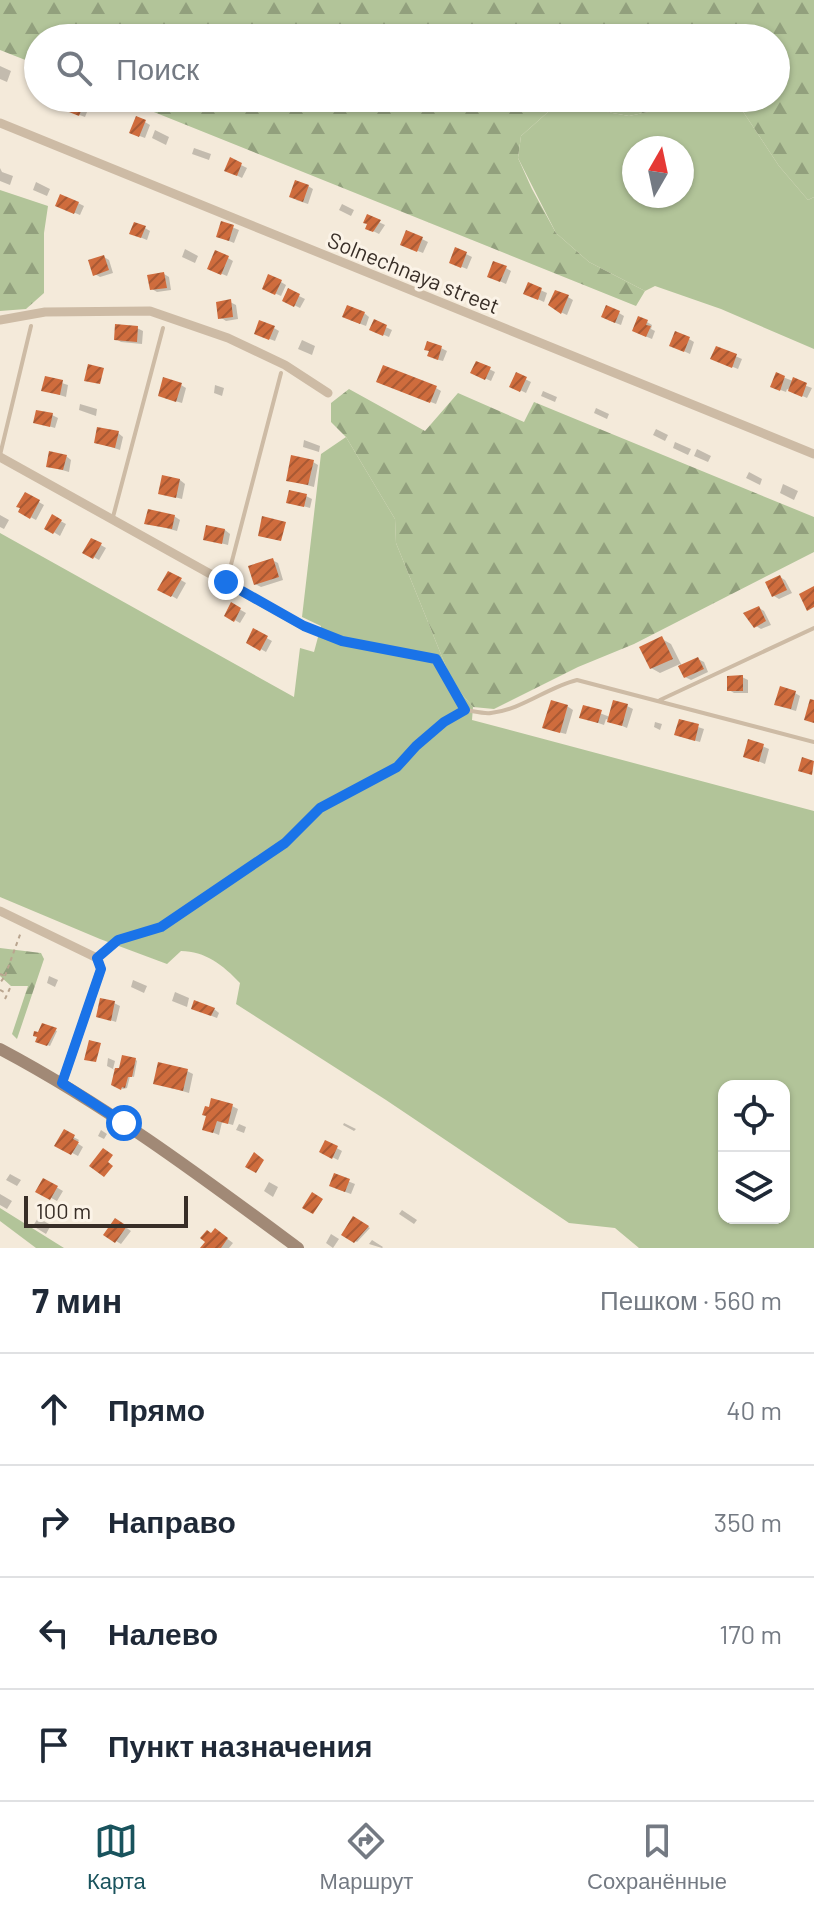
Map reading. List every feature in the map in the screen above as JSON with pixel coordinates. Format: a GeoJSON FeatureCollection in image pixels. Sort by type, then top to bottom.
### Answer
{"type":"FeatureCollection","features":[{"type":"Feature","properties":{"kind":"street","name":"Solnechnaya street"},"geometry":{"type":"LineString","coordinates":[[0,123],[814,454]]}},
{"type":"Feature","properties":{"kind":"street"},"geometry":{"type":"LineString","coordinates":[[0,320],[45,312],[150,311],[228,338],[285,365],[328,393]]}},
{"type":"Feature","properties":{"kind":"street"},"geometry":{"type":"LineString","coordinates":[[0,456],[304,626]]}},
{"type":"Feature","properties":{"kind":"street"},"geometry":{"type":"LineString","coordinates":[[0,911],[97,958],[101,969],[62,1083]]}},
{"type":"Feature","properties":{"kind":"street"},"geometry":{"type":"LineString","coordinates":[[0,1049],[62,1083],[181,1162],[298,1248]]}},
{"type":"Feature","properties":{"kind":"lane"},"geometry":{"type":"LineString","coordinates":[[0,456],[31,326]]}},
{"type":"Feature","properties":{"kind":"lane"},"geometry":{"type":"LineString","coordinates":[[112,519],[163,328]]}},
{"type":"Feature","properties":{"kind":"lane"},"geometry":{"type":"LineString","coordinates":[[226,582],[281,373]]}},
{"type":"Feature","properties":{"kind":"lane"},"geometry":{"type":"LineString","coordinates":[[304,626],[342,641],[436,659],[465,710],[490,714],[577,680],[814,742]]}},
{"type":"Feature","properties":{"kind":"lane"},"geometry":{"type":"LineString","coordinates":[[658,701],[814,628]]}},
{"type":"Feature","properties":{"kind":"path"},"geometry":{"type":"LineString","coordinates":[[97,958],[118,940],[161,927],[285,843],[320,808],[397,767],[435,730],[465,710]]}},
{"type":"Feature","properties":{"kind":"path"},"geometry":{"type":"LineString","coordinates":[[0,983],[24,922]]}},
{"type":"Feature","properties":{"kind":"path"},"geometry":{"type":"LineString","coordinates":[[0,974],[5,976]]}},
{"type":"Feature","properties":{"kind":"path"},"geometry":{"type":"LineString","coordinates":[[5,999],[10,988]]}},
{"type":"Feature","properties":{"kind":"path"},"geometry":{"type":"LineString","coordinates":[[0,990],[8,993]]}},
{"type":"Feature","properties":{"kind":"green space"},"geometry":{"type":"Polygon","coordinates":[[[0,0],[814,0],[814,197],[808,200],[779,166],[743,112],[790,112],[790,24],[24,24],[24,59],[0,50],[0,0]]]}},
{"type":"Feature","properties":{"kind":"green space"},"geometry":{"type":"Polygon","coordinates":[[[154,112],[548,112],[521,136],[518,158],[532,189],[556,233],[589,262],[645,291],[636,306],[154,112]]]}},
{"type":"Feature","properties":{"kind":"green space"},"geometry":{"type":"Polygon","coordinates":[[[548,112],[607,112],[629,116],[648,112],[743,112],[779,166],[808,200],[814,197],[814,349],[721,309],[655,286],[645,291],[589,262],[556,233],[518,158],[521,136],[548,112]]]}},
{"type":"Feature","properties":{"kind":"green space"},"geometry":{"type":"Polygon","coordinates":[[[607,112],[648,112],[629,116],[607,112]]]}},
{"type":"Feature","properties":{"kind":"green space"},"geometry":{"type":"Polygon","coordinates":[[[0,190],[48,206],[44,233],[44,293],[26,309],[0,311],[0,190]]]}},
{"type":"Feature","properties":{"kind":"green space"},"geometry":{"type":"Polygon","coordinates":[[[349,389],[425,431],[458,393],[524,422],[534,402],[814,517],[814,552],[634,644],[578,667],[494,709],[473,707],[453,684],[396,543],[395,519],[346,437],[331,422],[331,403],[349,389]]]}},
{"type":"Feature","properties":{"kind":"green space"},"geometry":{"type":"Polygon","coordinates":[[[346,437],[395,519],[396,543],[453,684],[473,707],[472,720],[814,811],[814,1248],[639,1248],[615,1228],[569,1223],[236,1004],[240,983],[213,960],[198,953],[181,951],[167,964],[0,897],[0,533],[294,697],[300,648],[314,652],[321,626],[302,617],[321,454],[346,437]]]}},
{"type":"Feature","properties":{"kind":"green space"},"geometry":{"type":"Polygon","coordinates":[[[0,948],[41,953],[44,959],[17,1039],[12,1034],[28,986],[11,986],[0,976],[0,948]]]}},
{"type":"Feature","properties":{"kind":"green space"},"geometry":{"type":"Polygon","coordinates":[[[0,1208],[64,1248],[36,1248],[0,1221],[0,1208]]]}},
{"type":"Feature","properties":{"kind":"building"},"geometry":{"type":"Polygon","coordinates":[[[136,116],[146,120],[139,137],[129,133],[136,116]]]}},
{"type":"Feature","properties":{"kind":"building"},"geometry":{"type":"Polygon","coordinates":[[[230,157],[242,163],[237,176],[224,171],[230,157]]]}},
{"type":"Feature","properties":{"kind":"building"},"geometry":{"type":"Polygon","coordinates":[[[295,180],[309,185],[303,202],[289,197],[295,180]]]}},
{"type":"Feature","properties":{"kind":"building"},"geometry":{"type":"Polygon","coordinates":[[[60,194],[79,202],[74,214],[55,206],[60,194]]]}},
{"type":"Feature","properties":{"kind":"building"},"geometry":{"type":"Polygon","coordinates":[[[367,214],[381,220],[373,232],[365,229],[367,224],[363,223],[367,214]]]}},
{"type":"Feature","properties":{"kind":"building"},"geometry":{"type":"Polygon","coordinates":[[[221,221],[234,225],[229,241],[216,237],[221,221]]]}},
{"type":"Feature","properties":{"kind":"building"},"geometry":{"type":"Polygon","coordinates":[[[134,222],[146,226],[141,238],[129,234],[134,222]]]}},
{"type":"Feature","properties":{"kind":"building"},"geometry":{"type":"Polygon","coordinates":[[[406,230],[423,237],[417,252],[400,245],[406,230]]]}},
{"type":"Feature","properties":{"kind":"building"},"geometry":{"type":"Polygon","coordinates":[[[455,247],[467,252],[461,268],[449,263],[455,247]]]}},
{"type":"Feature","properties":{"kind":"building"},"geometry":{"type":"Polygon","coordinates":[[[215,250],[229,256],[221,275],[207,269],[215,250]]]}},
{"type":"Feature","properties":{"kind":"building"},"geometry":{"type":"Polygon","coordinates":[[[104,255],[109,270],[93,276],[88,260],[104,255]]]}},
{"type":"Feature","properties":{"kind":"building"},"geometry":{"type":"Polygon","coordinates":[[[493,261],[507,266],[500,282],[487,277],[493,261]]]}},
{"type":"Feature","properties":{"kind":"building"},"geometry":{"type":"Polygon","coordinates":[[[164,272],[167,288],[150,290],[147,275],[164,272]]]}},
{"type":"Feature","properties":{"kind":"building"},"geometry":{"type":"Polygon","coordinates":[[[268,274],[282,280],[275,295],[262,289],[268,274]]]}},
{"type":"Feature","properties":{"kind":"building"},"geometry":{"type":"Polygon","coordinates":[[[528,282],[542,288],[538,300],[523,294],[528,282]]]}},
{"type":"Feature","properties":{"kind":"building"},"geometry":{"type":"Polygon","coordinates":[[[288,288],[300,294],[294,307],[282,301],[288,288]]]}},
{"type":"Feature","properties":{"kind":"building"},"geometry":{"type":"Polygon","coordinates":[[[555,290],[569,295],[561,314],[548,305],[555,290]]]}},
{"type":"Feature","properties":{"kind":"building"},"geometry":{"type":"Polygon","coordinates":[[[231,299],[233,317],[218,319],[216,302],[231,299]]]}},
{"type":"Feature","properties":{"kind":"building"},"geometry":{"type":"Polygon","coordinates":[[[347,305],[365,312],[360,324],[342,317],[347,305]]]}},
{"type":"Feature","properties":{"kind":"building"},"geometry":{"type":"Polygon","coordinates":[[[606,305],[620,311],[615,323],[601,317],[606,305]]]}},
{"type":"Feature","properties":{"kind":"building"},"geometry":{"type":"Polygon","coordinates":[[[638,316],[648,320],[646,325],[651,326],[646,337],[632,331],[638,316]]]}},
{"type":"Feature","properties":{"kind":"building"},"geometry":{"type":"Polygon","coordinates":[[[374,319],[387,325],[383,336],[369,330],[374,319]]]}},
{"type":"Feature","properties":{"kind":"building"},"geometry":{"type":"Polygon","coordinates":[[[259,320],[275,326],[269,340],[254,334],[259,320]]]}},
{"type":"Feature","properties":{"kind":"building"},"geometry":{"type":"Polygon","coordinates":[[[115,324],[138,326],[137,342],[114,340],[115,324]]]}},
{"type":"Feature","properties":{"kind":"building"},"geometry":{"type":"Polygon","coordinates":[[[675,331],[690,337],[684,352],[669,346],[675,331]]]}},
{"type":"Feature","properties":{"kind":"building"},"geometry":{"type":"Polygon","coordinates":[[[427,341],[442,346],[438,360],[427,356],[429,351],[424,350],[427,341]]]}},
{"type":"Feature","properties":{"kind":"building"},"geometry":{"type":"Polygon","coordinates":[[[716,346],[737,354],[732,368],[710,359],[716,346]]]}},
{"type":"Feature","properties":{"kind":"building"},"geometry":{"type":"Polygon","coordinates":[[[476,361],[491,367],[485,380],[470,373],[476,361]]]}},
{"type":"Feature","properties":{"kind":"building"},"geometry":{"type":"Polygon","coordinates":[[[88,364],[104,368],[100,384],[84,381],[88,364]]]}},
{"type":"Feature","properties":{"kind":"building"},"geometry":{"type":"Polygon","coordinates":[[[383,365],[437,386],[430,403],[376,382],[383,365]]]}},
{"type":"Feature","properties":{"kind":"building"},"geometry":{"type":"Polygon","coordinates":[[[516,372],[527,377],[520,392],[509,387],[516,372]]]}},
{"type":"Feature","properties":{"kind":"building"},"geometry":{"type":"Polygon","coordinates":[[[776,372],[785,376],[780,391],[770,387],[776,372]]]}},
{"type":"Feature","properties":{"kind":"building"},"geometry":{"type":"Polygon","coordinates":[[[45,376],[63,380],[60,395],[41,391],[45,376]]]}},
{"type":"Feature","properties":{"kind":"building"},"geometry":{"type":"Polygon","coordinates":[[[163,377],[182,383],[176,402],[158,396],[163,377]]]}},
{"type":"Feature","properties":{"kind":"building"},"geometry":{"type":"Polygon","coordinates":[[[793,377],[807,383],[802,397],[788,391],[793,377]]]}},
{"type":"Feature","properties":{"kind":"building"},"geometry":{"type":"Polygon","coordinates":[[[36,410],[53,413],[50,427],[33,423],[36,410]]]}},
{"type":"Feature","properties":{"kind":"building"},"geometry":{"type":"Polygon","coordinates":[[[97,427],[119,431],[115,448],[94,443],[97,427]]]}},
{"type":"Feature","properties":{"kind":"building"},"geometry":{"type":"Polygon","coordinates":[[[49,451],[67,455],[63,470],[46,467],[49,451]]]}},
{"type":"Feature","properties":{"kind":"building"},"geometry":{"type":"Polygon","coordinates":[[[291,455],[314,460],[308,485],[286,481],[291,455]]]}},
{"type":"Feature","properties":{"kind":"building"},"geometry":{"type":"Polygon","coordinates":[[[162,475],[180,479],[176,498],[158,494],[162,475]]]}},
{"type":"Feature","properties":{"kind":"building"},"geometry":{"type":"Polygon","coordinates":[[[289,490],[307,494],[304,507],[286,503],[289,490]]]}},
{"type":"Feature","properties":{"kind":"building"},"geometry":{"type":"Polygon","coordinates":[[[25,492],[40,500],[30,519],[18,512],[20,508],[16,507],[25,492]]]}},
{"type":"Feature","properties":{"kind":"building"},"geometry":{"type":"Polygon","coordinates":[[[148,509],[175,515],[172,529],[144,524],[148,509]]]}},
{"type":"Feature","properties":{"kind":"building"},"geometry":{"type":"Polygon","coordinates":[[[52,514],[62,520],[53,534],[44,529],[52,514]]]}},
{"type":"Feature","properties":{"kind":"building"},"geometry":{"type":"Polygon","coordinates":[[[262,516],[286,522],[281,541],[258,536],[262,516]]]}},
{"type":"Feature","properties":{"kind":"building"},"geometry":{"type":"Polygon","coordinates":[[[206,525],[225,529],[222,544],[203,540],[206,525]]]}},
{"type":"Feature","properties":{"kind":"building"},"geometry":{"type":"Polygon","coordinates":[[[91,538],[102,543],[93,559],[82,553],[91,538]]]}},
{"type":"Feature","properties":{"kind":"building"},"geometry":{"type":"Polygon","coordinates":[[[273,558],[279,577],[254,585],[248,566],[273,558]]]}},
{"type":"Feature","properties":{"kind":"building"},"geometry":{"type":"Polygon","coordinates":[[[168,571],[182,578],[171,597],[157,590],[168,571]]]}},
{"type":"Feature","properties":{"kind":"building"},"geometry":{"type":"Polygon","coordinates":[[[780,575],[787,590],[772,597],[765,582],[780,575]]]}},
{"type":"Feature","properties":{"kind":"building"},"geometry":{"type":"Polygon","coordinates":[[[814,586],[814,607],[807,611],[799,594],[814,586]]]}},
{"type":"Feature","properties":{"kind":"building"},"geometry":{"type":"Polygon","coordinates":[[[231,602],[241,608],[234,622],[224,616],[231,602]]]}},
{"type":"Feature","properties":{"kind":"building"},"geometry":{"type":"Polygon","coordinates":[[[759,606],[766,621],[754,628],[743,613],[759,606]]]}},
{"type":"Feature","properties":{"kind":"building"},"geometry":{"type":"Polygon","coordinates":[[[253,628],[268,636],[260,651],[246,643],[253,628]]]}},
{"type":"Feature","properties":{"kind":"building"},"geometry":{"type":"Polygon","coordinates":[[[662,636],[673,659],[650,669],[639,647],[662,636]]]}},
{"type":"Feature","properties":{"kind":"building"},"geometry":{"type":"Polygon","coordinates":[[[698,657],[704,669],[684,678],[678,666],[698,657]]]}},
{"type":"Feature","properties":{"kind":"building"},"geometry":{"type":"Polygon","coordinates":[[[743,675],[743,691],[727,691],[727,676],[743,675]]]}},
{"type":"Feature","properties":{"kind":"building"},"geometry":{"type":"Polygon","coordinates":[[[780,686],[796,691],[791,709],[774,705],[780,686]]]}},
{"type":"Feature","properties":{"kind":"building"},"geometry":{"type":"Polygon","coordinates":[[[810,699],[814,700],[814,723],[804,720],[810,699]]]}},
{"type":"Feature","properties":{"kind":"building"},"geometry":{"type":"Polygon","coordinates":[[[551,700],[568,705],[560,733],[542,728],[551,700]]]}},
{"type":"Feature","properties":{"kind":"building"},"geometry":{"type":"Polygon","coordinates":[[[613,700],[628,704],[622,726],[607,722],[613,700]]]}},
{"type":"Feature","properties":{"kind":"building"},"geometry":{"type":"Polygon","coordinates":[[[583,705],[602,710],[598,723],[579,718],[583,705]]]}},
{"type":"Feature","properties":{"kind":"building"},"geometry":{"type":"Polygon","coordinates":[[[679,719],[699,724],[695,741],[674,735],[679,719]]]}},
{"type":"Feature","properties":{"kind":"building"},"geometry":{"type":"Polygon","coordinates":[[[748,739],[764,744],[759,762],[743,757],[748,739]]]}},
{"type":"Feature","properties":{"kind":"building"},"geometry":{"type":"Polygon","coordinates":[[[802,757],[814,761],[812,775],[798,771],[802,757]]]}},
{"type":"Feature","properties":{"kind":"building"},"geometry":{"type":"Polygon","coordinates":[[[100,998],[115,1001],[111,1021],[96,1017],[100,998]]]}},
{"type":"Feature","properties":{"kind":"building"},"geometry":{"type":"Polygon","coordinates":[[[194,1000],[215,1008],[211,1016],[191,1009],[194,1000]]]}},
{"type":"Feature","properties":{"kind":"building"},"geometry":{"type":"Polygon","coordinates":[[[42,1023],[57,1028],[47,1046],[35,1042],[37,1037],[33,1036],[42,1023]]]}},
{"type":"Feature","properties":{"kind":"building"},"geometry":{"type":"Polygon","coordinates":[[[89,1040],[101,1043],[96,1062],[84,1060],[89,1040]]]}},
{"type":"Feature","properties":{"kind":"building"},"geometry":{"type":"Polygon","coordinates":[[[122,1055],[136,1058],[132,1077],[128,1077],[125,1088],[121,1090],[111,1085],[122,1055]]]}},
{"type":"Feature","properties":{"kind":"building"},"geometry":{"type":"Polygon","coordinates":[[[158,1062],[188,1069],[183,1091],[153,1084],[158,1062]]]}},
{"type":"Feature","properties":{"kind":"building"},"geometry":{"type":"Polygon","coordinates":[[[211,1098],[233,1104],[228,1124],[217,1121],[213,1133],[202,1130],[206,1116],[202,1115],[205,1106],[209,1107],[211,1098]]]}},
{"type":"Feature","properties":{"kind":"building"},"geometry":{"type":"Polygon","coordinates":[[[64,1129],[75,1135],[73,1139],[79,1142],[71,1155],[54,1146],[64,1129]]]}},
{"type":"Feature","properties":{"kind":"building"},"geometry":{"type":"Polygon","coordinates":[[[325,1140],[338,1146],[332,1159],[319,1152],[325,1140]]]}},
{"type":"Feature","properties":{"kind":"building"},"geometry":{"type":"Polygon","coordinates":[[[103,1148],[113,1155],[108,1162],[113,1166],[104,1177],[89,1166],[103,1148]]]}},
{"type":"Feature","properties":{"kind":"building"},"geometry":{"type":"Polygon","coordinates":[[[254,1152],[264,1160],[256,1173],[245,1167],[254,1152]]]}},
{"type":"Feature","properties":{"kind":"building"},"geometry":{"type":"Polygon","coordinates":[[[334,1173],[350,1179],[345,1192],[329,1186],[334,1173]]]}},
{"type":"Feature","properties":{"kind":"building"},"geometry":{"type":"Polygon","coordinates":[[[43,1178],[58,1186],[50,1200],[35,1192],[43,1178]]]}},
{"type":"Feature","properties":{"kind":"building"},"geometry":{"type":"Polygon","coordinates":[[[312,1192],[323,1199],[313,1214],[302,1208],[312,1192]]]}},
{"type":"Feature","properties":{"kind":"building"},"geometry":{"type":"Polygon","coordinates":[[[353,1216],[369,1226],[354,1243],[341,1235],[353,1216]]]}},
{"type":"Feature","properties":{"kind":"building"},"geometry":{"type":"Polygon","coordinates":[[[115,1218],[127,1226],[115,1243],[103,1235],[115,1218]]]}},
{"type":"Feature","properties":{"kind":"building"},"geometry":{"type":"Polygon","coordinates":[[[215,1228],[228,1238],[221,1248],[200,1248],[205,1242],[200,1238],[207,1230],[211,1233],[215,1228]]]}},
{"type":"Feature","properties":{"kind":"route"},"geometry":{"type":"LineString","coordinates":[[124,1123],[62,1083],[101,969],[97,958],[118,940],[161,927],[285,843],[320,808],[374,782],[397,767],[444,722],[465,710],[436,659],[342,641],[304,626],[226,582]]}}]}
